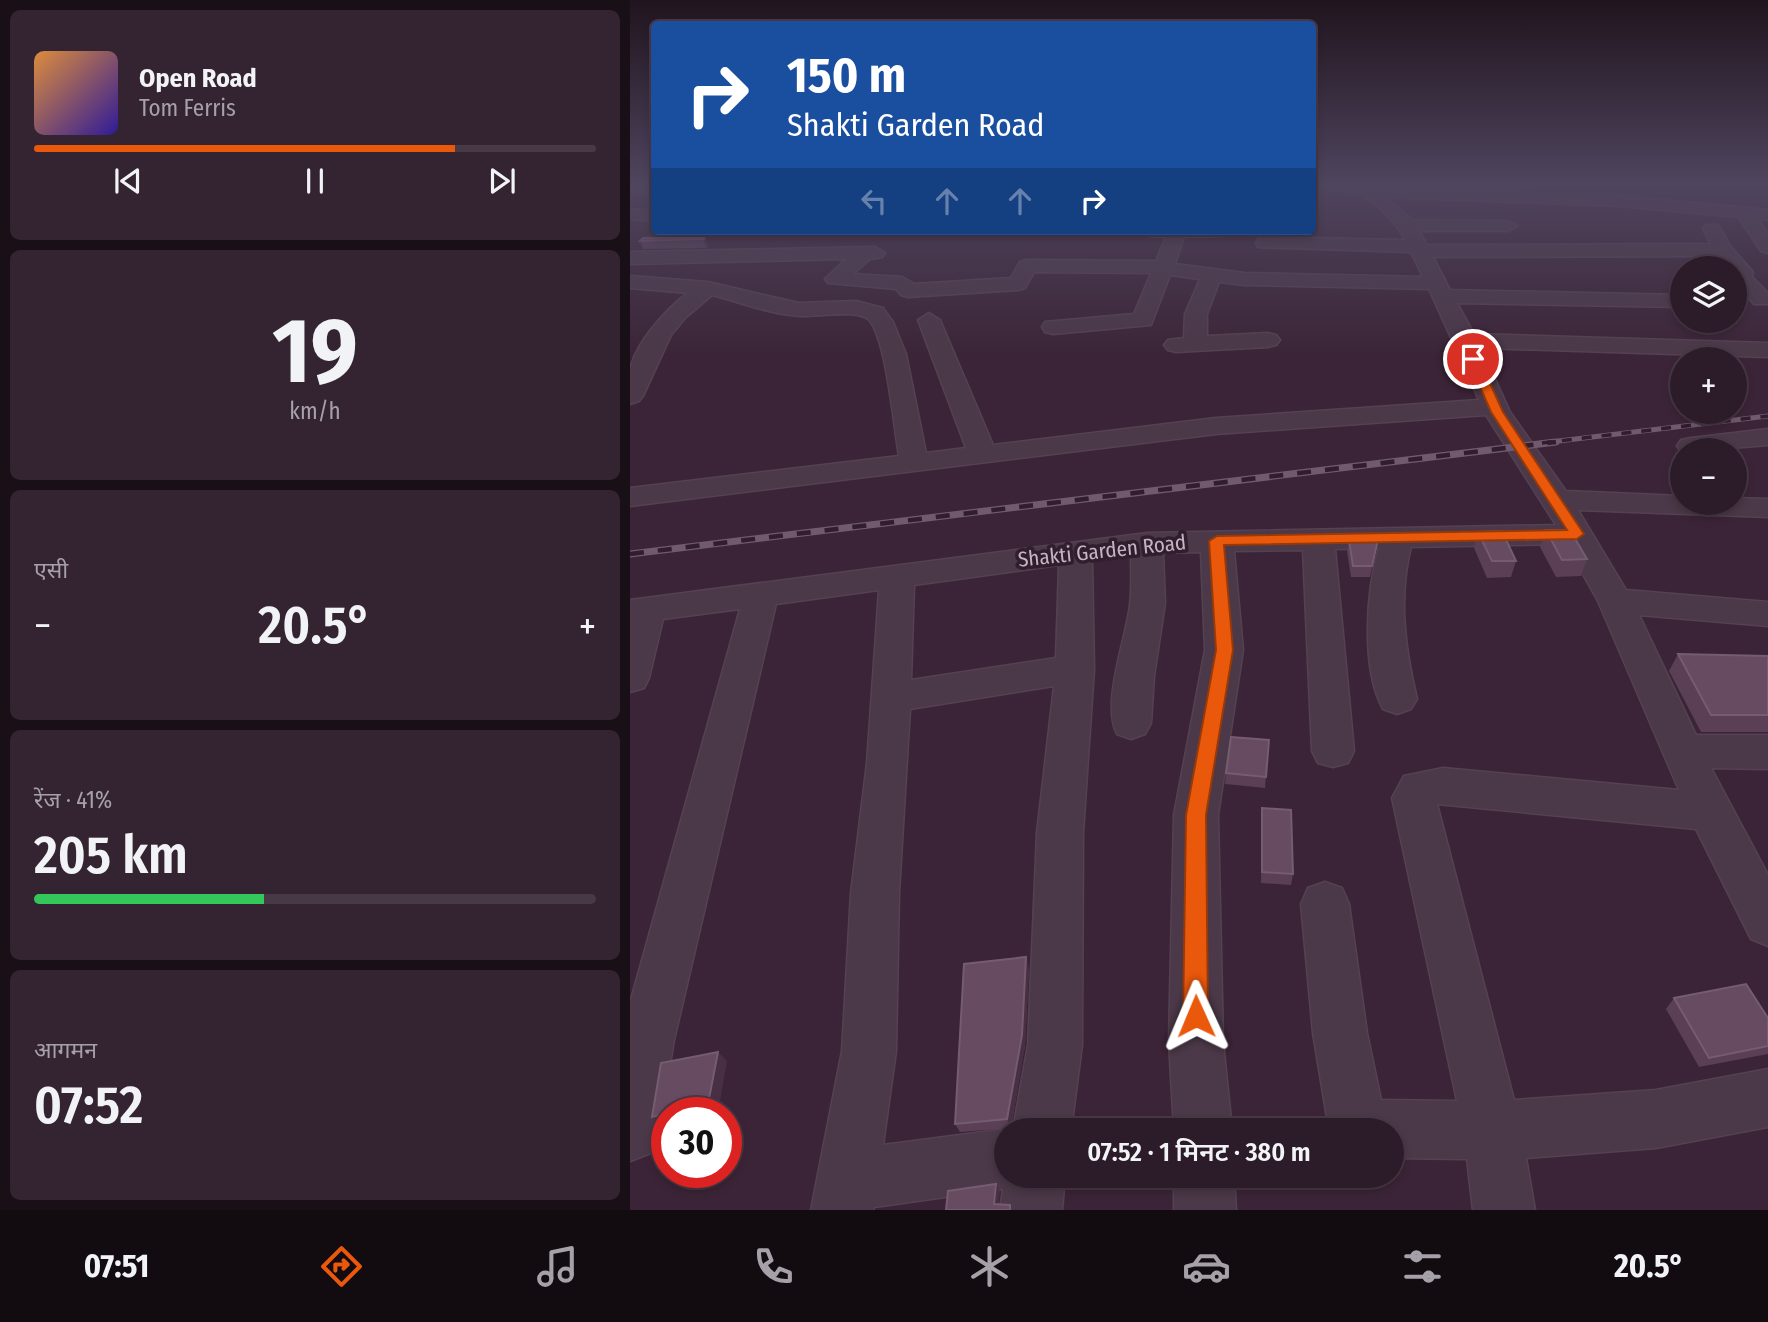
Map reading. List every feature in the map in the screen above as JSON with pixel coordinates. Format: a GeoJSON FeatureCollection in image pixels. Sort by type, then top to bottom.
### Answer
{"type":"FeatureCollection","features":[{"type":"Feature","properties":{"kind":"street"},"geometry":{"type":"LineString","coordinates":[[630,280],[674,241]]}},
{"type":"Feature","properties":{"kind":"street"},"geometry":{"type":"LineString","coordinates":[[686,268],[752,241]]}},
{"type":"Feature","properties":{"kind":"street"},"geometry":{"type":"LineString","coordinates":[[1051,317],[1143,320],[1173,241]]}},
{"type":"Feature","properties":{"kind":"street"},"geometry":{"type":"LineString","coordinates":[[1265,243],[1271,241]]}},
{"type":"Feature","properties":{"kind":"street"},"geometry":{"type":"LineString","coordinates":[[1405,241],[1441,290],[1494,407],[1557,500],[1615,601],[1710,812],[1768,923]]}},
{"type":"Feature","properties":{"kind":"street"},"geometry":{"type":"LineString","coordinates":[[1508,241],[1544,250],[1660,249],[1703,241]]}},
{"type":"Feature","properties":{"kind":"street"},"geometry":{"type":"LineString","coordinates":[[1536,241],[1544,250]]}},
{"type":"Feature","properties":{"kind":"street"},"geometry":{"type":"LineString","coordinates":[[1602,241],[1610,249]]}},
{"type":"Feature","properties":{"kind":"street"},"geometry":{"type":"LineString","coordinates":[[1719,241],[1732,256]]}},
{"type":"Feature","properties":{"kind":"street"},"geometry":{"type":"LineString","coordinates":[[1660,249],[1670,260]]}},
{"type":"Feature","properties":{"kind":"street"},"geometry":{"type":"LineString","coordinates":[[631,259],[874,253],[817,291],[806,310]]}},
{"type":"Feature","properties":{"kind":"street"},"geometry":{"type":"LineString","coordinates":[[835,279],[902,282],[908,291],[1018,284],[1027,266],[1163,268],[1211,276],[1670,300]]}},
{"type":"Feature","properties":{"kind":"street"},"geometry":{"type":"LineString","coordinates":[[1211,276],[1186,344],[1268,341]]}},
{"type":"Feature","properties":{"kind":"street"},"geometry":{"type":"LineString","coordinates":[[630,280],[708,288],[806,310],[856,308],[875,313],[882,322],[894,355],[914,463]]}},
{"type":"Feature","properties":{"kind":"street"},"geometry":{"type":"LineString","coordinates":[[630,299],[663,283]]}},
{"type":"Feature","properties":{"kind":"street"},"geometry":{"type":"LineString","coordinates":[[630,396],[660,331],[678,308],[708,288]]}},
{"type":"Feature","properties":{"kind":"street"},"geometry":{"type":"LineString","coordinates":[[929,320],[983,454]]}},
{"type":"Feature","properties":{"kind":"street"},"geometry":{"type":"LineString","coordinates":[[1466,341],[1758,350],[1768,372]]}},
{"type":"Feature","properties":{"kind":"street"},"geometry":{"type":"LineString","coordinates":[[630,497],[1216,426],[1494,407]]}},
{"type":"Feature","properties":{"kind":"street"},"geometry":{"type":"LineString","coordinates":[[1747,439],[1768,437]]}},
{"type":"Feature","properties":{"kind":"street"},"geometry":{"type":"LineString","coordinates":[[1557,500],[1768,508]]}},
{"type":"Feature","properties":{"kind":"street","name":"Shakti Garden Road"},"geometry":{"type":"LineString","coordinates":[[639,611],[1147,543],[1318,537],[1577,534]]}},
{"type":"Feature","properties":{"kind":"street"},"geometry":{"type":"LineString","coordinates":[[1318,537],[1333,751]]}},
{"type":"Feature","properties":{"kind":"street"},"geometry":{"type":"LineString","coordinates":[[1397,699],[1385,625],[1398,537]]}},
{"type":"Feature","properties":{"kind":"street"},"geometry":{"type":"LineString","coordinates":[[1202,1118],[1196,1029],[1196,815],[1224,650],[1217,541]]}},
{"type":"Feature","properties":{"kind":"street"},"geometry":{"type":"LineString","coordinates":[[1131,723],[1135,676],[1148,603],[1147,543]]}},
{"type":"Feature","properties":{"kind":"street"},"geometry":{"type":"LineString","coordinates":[[1044,1118],[1055,1045],[1060,832],[1075,669],[1076,552]]}},
{"type":"Feature","properties":{"kind":"street"},"geometry":{"type":"LineString","coordinates":[[897,577],[892,697],[875,892],[869,1051],[845,1195],[994,1162]]}},
{"type":"Feature","properties":{"kind":"street"},"geometry":{"type":"LineString","coordinates":[[630,1132],[647,1040],[761,595]]}},
{"type":"Feature","properties":{"kind":"street"},"geometry":{"type":"LineString","coordinates":[[1615,601],[1768,614]]}},
{"type":"Feature","properties":{"kind":"street"},"geometry":{"type":"LineString","coordinates":[[630,678],[639,611]]}},
{"type":"Feature","properties":{"kind":"street"},"geometry":{"type":"LineString","coordinates":[[892,697],[1075,669]]}},
{"type":"Feature","properties":{"kind":"street"},"geometry":{"type":"LineString","coordinates":[[1682,751],[1768,752]]}},
{"type":"Feature","properties":{"kind":"street"},"geometry":{"type":"LineString","coordinates":[[1504,1210],[1492,1129],[1414,798],[1419,789],[1443,786],[1710,812]]}},
{"type":"Feature","properties":{"kind":"street"},"geometry":{"type":"LineString","coordinates":[[1325,904],[1340,1033],[1356,1118]]}},
{"type":"Feature","properties":{"kind":"street"},"geometry":{"type":"LineString","coordinates":[[1404,1130],[1492,1129],[1636,1122],[1744,1105],[1768,1098]]}},
{"type":"Feature","properties":{"kind":"street"},"geometry":{"type":"LineString","coordinates":[[1031,1210],[1034,1188]]}},
{"type":"Feature","properties":{"kind":"street"},"geometry":{"type":"LineString","coordinates":[[1205,1188],[1205,1210]]}},
{"type":"Feature","properties":{"kind":"building"},"geometry":{"type":"Polygon","coordinates":[[[1546,530],[1570,530],[1587,559],[1562,560],[1546,530]]]}},
{"type":"Feature","properties":{"kind":"building"},"geometry":{"type":"Polygon","coordinates":[[[1502,531],[1516,561],[1492,561],[1478,532],[1502,531]]]}},
{"type":"Feature","properties":{"kind":"building"},"geometry":{"type":"Polygon","coordinates":[[[1378,539],[1372,566],[1353,566],[1349,540],[1378,539]]]}},
{"type":"Feature","properties":{"kind":"building"},"geometry":{"type":"Polygon","coordinates":[[[1678,654],[1768,656],[1768,715],[1711,715],[1678,654]]]}},
{"type":"Feature","properties":{"kind":"building"},"geometry":{"type":"Polygon","coordinates":[[[1231,737],[1269,740],[1266,777],[1226,773],[1231,737]]]}},
{"type":"Feature","properties":{"kind":"building"},"geometry":{"type":"Polygon","coordinates":[[[1262,808],[1291,810],[1293,874],[1262,872],[1262,808]]]}},
{"type":"Feature","properties":{"kind":"building"},"geometry":{"type":"Polygon","coordinates":[[[1026,957],[1022,1035],[1007,1118],[955,1124],[964,964],[1026,957]]]}},
{"type":"Feature","properties":{"kind":"building"},"geometry":{"type":"Polygon","coordinates":[[[1746,984],[1768,1018],[1768,1046],[1709,1058],[1674,998],[1746,984]]]}},
{"type":"Feature","properties":{"kind":"building"},"geometry":{"type":"Polygon","coordinates":[[[718,1052],[709,1097],[655,1097],[661,1063],[718,1052]]]}},
{"type":"Feature","properties":{"kind":"building"},"geometry":{"type":"Polygon","coordinates":[[[994,1184],[994,1204],[1010,1205],[1010,1210],[946,1210],[948,1191],[994,1184]]]}},
{"type":"Feature","properties":{"kind":"railway"},"geometry":{"type":"LineString","coordinates":[[1542,443],[1768,416]]}},
{"type":"Feature","properties":{"kind":"railway"},"geometry":{"type":"LineString","coordinates":[[630,554],[1556,442]]}},
{"type":"Feature","properties":{"kind":"route"},"geometry":{"type":"LineString","coordinates":[[1196,1016],[1196,815],[1224,650],[1217,541],[1577,534],[1497,412],[1473,359]]}}]}
